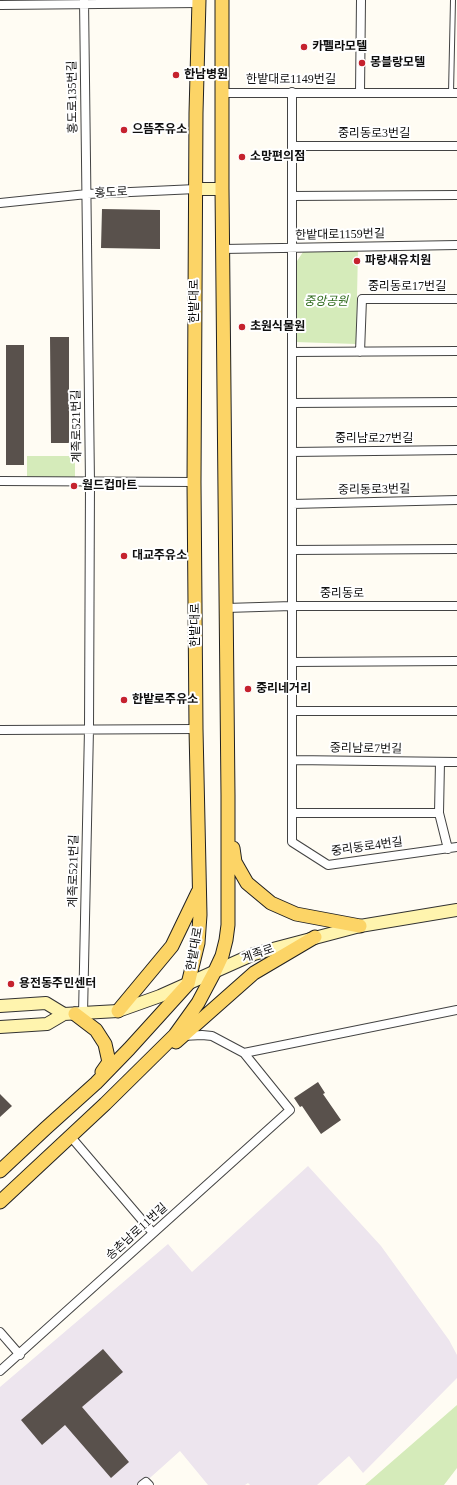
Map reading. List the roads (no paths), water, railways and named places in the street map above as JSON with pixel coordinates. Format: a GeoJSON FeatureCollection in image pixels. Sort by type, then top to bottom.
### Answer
{"type":"FeatureCollection","features":[{"type":"Feature","properties":{"kind":"main road","name":"한밭대로"},"geometry":{"type":"LineString","coordinates":[[0,1202],[71,1137],[175,1035],[198,1003],[222,956],[226,940],[228,925],[228,795],[222,188],[222,0]]}},
{"type":"Feature","properties":{"kind":"main road","name":"한밭대로"},"geometry":{"type":"LineString","coordinates":[[0,1171],[96,1083],[129,1049],[188,984],[195,959],[200,928],[196,729],[194,482],[199,1]]}},
{"type":"Feature","properties":{"kind":"main road","name":"홍도로"},"geometry":{"type":"LineString","coordinates":[[196,189],[222,188]]}},
{"type":"Feature","properties":{"kind":"main road"},"geometry":{"type":"LineString","coordinates":[[228,795],[230,838],[236,862],[247,882],[271,903],[296,914],[360,926]]}},
{"type":"Feature","properties":{"kind":"main road"},"geometry":{"type":"LineString","coordinates":[[118,1011],[172,946],[200,888]]}},
{"type":"Feature","properties":{"kind":"main road","name":"계족로"},"geometry":{"type":"LineString","coordinates":[[0,1027],[47,1024],[74,1014],[118,1011],[160,996],[254,954],[360,926],[457,910]]}},
{"type":"Feature","properties":{"kind":"main road"},"geometry":{"type":"LineString","coordinates":[[142,1066],[158,1059],[254,973],[316,937]]}},
{"type":"Feature","properties":{"kind":"main road"},"geometry":{"type":"LineString","coordinates":[[0,1006],[46,1003],[74,1014],[96,1030],[105,1044],[108,1062],[96,1083]]}},
{"type":"Feature","properties":{"kind":"street"},"geometry":{"type":"LineString","coordinates":[[360,92],[361,0]]}},
{"type":"Feature","properties":{"kind":"street"},"geometry":{"type":"LineString","coordinates":[[0,5],[84,2],[199,1]]}},
{"type":"Feature","properties":{"kind":"street","name":"홍도로135번길"},"geometry":{"type":"LineString","coordinates":[[84,2],[86,194]]}},
{"type":"Feature","properties":{"kind":"street"},"geometry":{"type":"LineString","coordinates":[[292,92],[292,606]]}},
{"type":"Feature","properties":{"kind":"street","name":"한밭대로1149번길"},"geometry":{"type":"LineString","coordinates":[[222,93],[454,93]]}},
{"type":"Feature","properties":{"kind":"street","name":"중리동로3번길"},"geometry":{"type":"LineString","coordinates":[[292,146],[457,146]]}},
{"type":"Feature","properties":{"kind":"street","name":"홍도로"},"geometry":{"type":"LineString","coordinates":[[0,203],[86,194],[196,189]]}},
{"type":"Feature","properties":{"kind":"street","name":"계족로521번길"},"geometry":{"type":"LineString","coordinates":[[74,1014],[89,729],[90,482],[86,194]]}},
{"type":"Feature","properties":{"kind":"street"},"geometry":{"type":"LineString","coordinates":[[292,196],[457,195]]}},
{"type":"Feature","properties":{"kind":"street","name":"한밭대로1159번길"},"geometry":{"type":"LineString","coordinates":[[223,249],[457,246]]}},
{"type":"Feature","properties":{"kind":"street","name":"중리동로17번길"},"geometry":{"type":"LineString","coordinates":[[360,352],[362,299],[457,299]]}},
{"type":"Feature","properties":{"kind":"street"},"geometry":{"type":"LineString","coordinates":[[292,352],[457,351]]}},
{"type":"Feature","properties":{"kind":"street"},"geometry":{"type":"LineString","coordinates":[[292,403],[457,402]]}},
{"type":"Feature","properties":{"kind":"street","name":"중리남로27번길"},"geometry":{"type":"LineString","coordinates":[[292,452],[457,450]]}},
{"type":"Feature","properties":{"kind":"street"},"geometry":{"type":"LineString","coordinates":[[0,481],[194,482]]}},
{"type":"Feature","properties":{"kind":"street","name":"중리동로3번길"},"geometry":{"type":"LineString","coordinates":[[292,504],[457,500]]}},
{"type":"Feature","properties":{"kind":"street"},"geometry":{"type":"LineString","coordinates":[[292,550],[457,549]]}},
{"type":"Feature","properties":{"kind":"street","name":"중리동로"},"geometry":{"type":"LineString","coordinates":[[226,608],[292,606],[457,606]]}},
{"type":"Feature","properties":{"kind":"street","name":"중리동로4번길"},"geometry":{"type":"LineString","coordinates":[[292,606],[292,842],[328,865],[457,846]]}},
{"type":"Feature","properties":{"kind":"street"},"geometry":{"type":"LineString","coordinates":[[292,662],[457,662]]}},
{"type":"Feature","properties":{"kind":"street"},"geometry":{"type":"LineString","coordinates":[[292,711],[457,711]]}},
{"type":"Feature","properties":{"kind":"street"},"geometry":{"type":"LineString","coordinates":[[0,730],[196,729]]}},
{"type":"Feature","properties":{"kind":"street","name":"중리남로7번길"},"geometry":{"type":"LineString","coordinates":[[292,760],[457,762]]}},
{"type":"Feature","properties":{"kind":"street"},"geometry":{"type":"LineString","coordinates":[[440,762],[439,813],[448,848]]}},
{"type":"Feature","properties":{"kind":"street"},"geometry":{"type":"LineString","coordinates":[[292,813],[439,813]]}},
{"type":"Feature","properties":{"kind":"street"},"geometry":{"type":"LineString","coordinates":[[182,1036],[212,1036],[244,1053],[457,1010]]}},
{"type":"Feature","properties":{"kind":"street","name":"송촌남로11번길"},"geometry":{"type":"LineString","coordinates":[[0,1372],[290,1110],[244,1053]]}},
{"type":"Feature","properties":{"kind":"street"},"geometry":{"type":"LineString","coordinates":[[71,1137],[153,1233]]}},
{"type":"Feature","properties":{"kind":"street"},"geometry":{"type":"LineString","coordinates":[[0,1332],[20,1354]]}},
{"type":"Feature","properties":{"kind":"street"},"geometry":{"type":"LineString","coordinates":[[142,1485],[146,1482],[149,1485]]}},
{"type":"Feature","properties":{"kind":"lane","name":"한밭대로1149번길"},"geometry":{"type":"LineString","coordinates":[[453,0],[454,93]]}},
{"type":"Feature","properties":{"kind":"place","name":"카펠라모텔"},"geometry":{"type":"Point","coordinates":[304,47]}},
{"type":"Feature","properties":{"kind":"place","name":"몽블랑모텔"},"geometry":{"type":"Point","coordinates":[362,63]}},
{"type":"Feature","properties":{"kind":"place","name":"한남병원"},"geometry":{"type":"Point","coordinates":[176,75]}},
{"type":"Feature","properties":{"kind":"place","name":"으뜸주유소"},"geometry":{"type":"Point","coordinates":[124,130]}},
{"type":"Feature","properties":{"kind":"place","name":"소망편의점"},"geometry":{"type":"Point","coordinates":[242,157]}},
{"type":"Feature","properties":{"kind":"place","name":"파랑새유치원"},"geometry":{"type":"Point","coordinates":[357,261]}},
{"type":"Feature","properties":{"kind":"place","name":"초원식물원"},"geometry":{"type":"Point","coordinates":[242,327]}},
{"type":"Feature","properties":{"kind":"place","name":"월드컵마트"},"geometry":{"type":"Point","coordinates":[74,486]}},
{"type":"Feature","properties":{"kind":"place","name":"대교주유소"},"geometry":{"type":"Point","coordinates":[124,556]}},
{"type":"Feature","properties":{"kind":"place","name":"중리네거리"},"geometry":{"type":"Point","coordinates":[248,689]}},
{"type":"Feature","properties":{"kind":"place","name":"한밭로주유소"},"geometry":{"type":"Point","coordinates":[124,700]}},
{"type":"Feature","properties":{"kind":"place","name":"용전동주민센터"},"geometry":{"type":"Point","coordinates":[11,984]}},
{"type":"Feature","properties":{"kind":"park label","name":"중앙공원"},"geometry":{"type":"Point","coordinates":[326,302]}}]}
